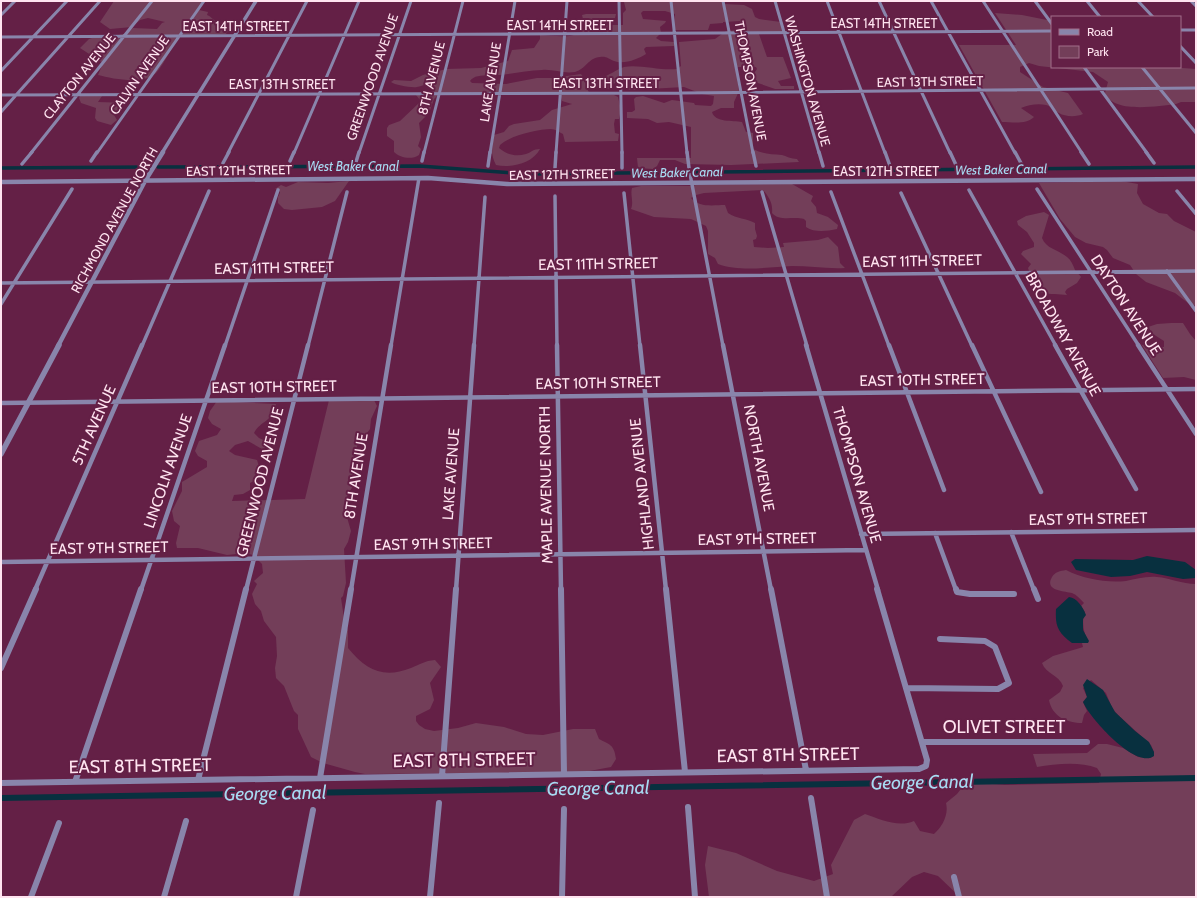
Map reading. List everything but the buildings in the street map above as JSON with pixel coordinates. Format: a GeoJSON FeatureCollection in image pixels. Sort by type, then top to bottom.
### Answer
{"type":"FeatureCollection","features":[{"type":"Feature","properties":{"kind":"street"},"geometry":{"type":"LineString","coordinates":[[1,15],[15,1]]}},
{"type":"Feature","properties":{"kind":"street"},"geometry":{"type":"LineString","coordinates":[[1,71],[67,1]]}},
{"type":"Feature","properties":{"kind":"street"},"geometry":{"type":"LineString","coordinates":[[1,112],[100,1]]}},
{"type":"Feature","properties":{"kind":"street","name":"CLAYTON AVENUE"},"geometry":{"type":"LineString","coordinates":[[22,164],[152,1]]}},
{"type":"Feature","properties":{"kind":"street","name":"CALVIN AVENUE"},"geometry":{"type":"LineString","coordinates":[[91,161],[204,1]]}},
{"type":"Feature","properties":{"kind":"street","name":"RICHMOND AVENUE NORTH"},"geometry":{"type":"LineString","coordinates":[[1,454],[145,181],[256,1]]}},
{"type":"Feature","properties":{"kind":"street"},"geometry":{"type":"LineString","coordinates":[[223,163],[307,1]]}},
{"type":"Feature","properties":{"kind":"street"},"geometry":{"type":"LineString","coordinates":[[290,161],[359,1]]}},
{"type":"Feature","properties":{"kind":"street","name":"GREENWOOD AVENUE"},"geometry":{"type":"LineString","coordinates":[[356,162],[411,1]]}},
{"type":"Feature","properties":{"kind":"street","name":"8TH AVENUE"},"geometry":{"type":"LineString","coordinates":[[422,161],[463,1]]}},
{"type":"Feature","properties":{"kind":"street","name":"LAKE AVENUE"},"geometry":{"type":"LineString","coordinates":[[488,166],[515,1]]}},
{"type":"Feature","properties":{"kind":"street"},"geometry":{"type":"LineString","coordinates":[[555,168],[567,1]]}},
{"type":"Feature","properties":{"kind":"street"},"geometry":{"type":"LineString","coordinates":[[619,1],[622,168]]}},
{"type":"Feature","properties":{"kind":"street"},"geometry":{"type":"LineString","coordinates":[[671,1],[689,168]]}},
{"type":"Feature","properties":{"kind":"street","name":"THOMPSON AVENUE"},"geometry":{"type":"LineString","coordinates":[[723,1],[756,166]]}},
{"type":"Feature","properties":{"kind":"street","name":"WASHINGTON AVENUE"},"geometry":{"type":"LineString","coordinates":[[775,1],[822,166]]}},
{"type":"Feature","properties":{"kind":"street"},"geometry":{"type":"LineString","coordinates":[[827,1],[890,166]]}},
{"type":"Feature","properties":{"kind":"street"},"geometry":{"type":"LineString","coordinates":[[879,1],[956,165]]}},
{"type":"Feature","properties":{"kind":"street"},"geometry":{"type":"LineString","coordinates":[[931,1],[1022,165]]}},
{"type":"Feature","properties":{"kind":"street"},"geometry":{"type":"LineString","coordinates":[[983,1],[1089,164]]}},
{"type":"Feature","properties":{"kind":"street"},"geometry":{"type":"LineString","coordinates":[[1035,1],[1051,23]]}},
{"type":"Feature","properties":{"kind":"street"},"geometry":{"type":"LineString","coordinates":[[1087,1],[1099,16]]}},
{"type":"Feature","properties":{"kind":"street"},"geometry":{"type":"LineString","coordinates":[[1138,1],[1152,16]]}},
{"type":"Feature","properties":{"kind":"street"},"geometry":{"type":"LineString","coordinates":[[1191,1],[1196,6]]}},
{"type":"Feature","properties":{"kind":"street"},"geometry":{"type":"LineString","coordinates":[[1181,30],[1196,30]]}},
{"type":"Feature","properties":{"kind":"street","name":"EAST 14TH STREET"},"geometry":{"type":"LineString","coordinates":[[1,36],[565,35],[1051,31]]}},
{"type":"Feature","properties":{"kind":"street"},"geometry":{"type":"LineString","coordinates":[[1181,47],[1196,63]]}},
{"type":"Feature","properties":{"kind":"street"},"geometry":{"type":"LineString","coordinates":[[1085,68],[1154,163]]}},
{"type":"Feature","properties":{"kind":"street"},"geometry":{"type":"LineString","coordinates":[[1143,68],[1196,133]]}},
{"type":"Feature","properties":{"kind":"street","name":"EAST 13TH STREET"},"geometry":{"type":"LineString","coordinates":[[1,95],[681,93],[1196,88]]}},
{"type":"Feature","properties":{"kind":"street","name":"NORTH AVENUE"},"geometry":{"type":"LineString","coordinates":[[690,174],[806,770]]}},
{"type":"Feature","properties":{"kind":"street","name":"8TH AVENUE"},"geometry":{"type":"LineString","coordinates":[[320,778],[419,178]]}},
{"type":"Feature","properties":{"kind":"street","name":"EAST 12TH STREET"},"geometry":{"type":"LineString","coordinates":[[1,182],[419,178],[493,184],[1196,179]]}},
{"type":"Feature","properties":{"kind":"street"},"geometry":{"type":"LineString","coordinates":[[1,304],[72,189]]}},
{"type":"Feature","properties":{"kind":"street","name":"DAYTON AVENUE"},"geometry":{"type":"LineString","coordinates":[[1037,189],[1196,434]]}},
{"type":"Feature","properties":{"kind":"street","name":"LINCOLN AVENUE"},"geometry":{"type":"LineString","coordinates":[[75,782],[278,190]]}},
{"type":"Feature","properties":{"kind":"street","name":"BROADWAY AVENUE"},"geometry":{"type":"LineString","coordinates":[[969,190],[1136,489]]}},
{"type":"Feature","properties":{"kind":"street","name":"5TH AVENUE"},"geometry":{"type":"LineString","coordinates":[[1,668],[209,191]]}},
{"type":"Feature","properties":{"kind":"street"},"geometry":{"type":"LineString","coordinates":[[1177,191],[1196,214]]}},
{"type":"Feature","properties":{"kind":"street","name":"GREENWOOD AVENUE"},"geometry":{"type":"LineString","coordinates":[[198,780],[347,192]]}},
{"type":"Feature","properties":{"kind":"street","name":"THOMPSON AVENUE"},"geometry":{"type":"LineString","coordinates":[[762,192],[922,742],[927,760],[926,766]]}},
{"type":"Feature","properties":{"kind":"street"},"geometry":{"type":"LineString","coordinates":[[831,192],[944,490]]}},
{"type":"Feature","properties":{"kind":"street","name":"HIGHLAND AVENUE"},"geometry":{"type":"LineString","coordinates":[[624,193],[685,772]]}},
{"type":"Feature","properties":{"kind":"street"},"geometry":{"type":"LineString","coordinates":[[901,193],[1041,492]]}},
{"type":"Feature","properties":{"kind":"street","name":"MAPLE AVENUE NORTH"},"geometry":{"type":"LineString","coordinates":[[555,196],[564,774]]}},
{"type":"Feature","properties":{"kind":"street","name":"LAKE AVENUE"},"geometry":{"type":"LineString","coordinates":[[442,776],[485,197]]}},
{"type":"Feature","properties":{"kind":"street"},"geometry":{"type":"LineString","coordinates":[[1167,271],[1196,311]]}},
{"type":"Feature","properties":{"kind":"street","name":"EAST 11TH STREET"},"geometry":{"type":"LineString","coordinates":[[1,282],[1196,271]]}},
{"type":"Feature","properties":{"kind":"street","name":"EAST 10TH STREET"},"geometry":{"type":"LineString","coordinates":[[1,403],[1196,389]]}},
{"type":"Feature","properties":{"kind":"street","name":"EAST 9TH STREET"},"geometry":{"type":"LineString","coordinates":[[861,534],[1196,530]]}},
{"type":"Feature","properties":{"kind":"street"},"geometry":{"type":"LineString","coordinates":[[1011,532],[1038,599]]}},
{"type":"Feature","properties":{"kind":"street"},"geometry":{"type":"LineString","coordinates":[[935,533],[958,592],[970,594],[1014,594]]}},
{"type":"Feature","properties":{"kind":"street","name":"EAST 9TH STREET"},"geometry":{"type":"LineString","coordinates":[[1,562],[865,550]]}},
{"type":"Feature","properties":{"kind":"street"},"geometry":{"type":"LineString","coordinates":[[906,688],[998,690],[1009,683],[995,647],[985,641],[940,640]]}},
{"type":"Feature","properties":{"kind":"street","name":"OLIVET STREET"},"geometry":{"type":"LineString","coordinates":[[922,742],[1087,742]]}},
{"type":"Feature","properties":{"kind":"street","name":"EAST 8TH STREET"},"geometry":{"type":"LineString","coordinates":[[1,783],[919,769],[926,766]]}},
{"type":"Feature","properties":{"kind":"street"},"geometry":{"type":"LineString","coordinates":[[811,798],[827,897]]}},
{"type":"Feature","properties":{"kind":"street"},"geometry":{"type":"LineString","coordinates":[[430,897],[439,803]]}},
{"type":"Feature","properties":{"kind":"street"},"geometry":{"type":"LineString","coordinates":[[688,807],[695,897]]}},
{"type":"Feature","properties":{"kind":"street"},"geometry":{"type":"LineString","coordinates":[[296,897],[313,810]]}},
{"type":"Feature","properties":{"kind":"street"},"geometry":{"type":"LineString","coordinates":[[562,897],[564,810]]}},
{"type":"Feature","properties":{"kind":"street"},"geometry":{"type":"LineString","coordinates":[[164,897],[186,821]]}},
{"type":"Feature","properties":{"kind":"street"},"geometry":{"type":"LineString","coordinates":[[31,897],[59,822]]}},
{"type":"Feature","properties":{"kind":"street"},"geometry":{"type":"LineString","coordinates":[[954,877],[959,897]]}},
{"type":"Feature","properties":{"kind":"green space"},"geometry":{"type":"Polygon","coordinates":[[[114,1],[205,1],[199,10],[208,12],[207,15],[226,26],[228,31],[226,34],[179,36],[162,66],[151,77],[128,80],[98,75],[103,63],[80,48],[89,39],[98,36],[127,33],[133,28],[157,29],[162,23],[165,22],[148,18],[140,20],[132,27],[110,29],[100,22],[114,1]]]}},
{"type":"Feature","properties":{"kind":"green space"},"geometry":{"type":"Polygon","coordinates":[[[613,1],[723,1],[724,4],[744,5],[752,9],[755,17],[759,19],[781,22],[784,34],[759,34],[767,57],[783,57],[791,78],[778,81],[781,86],[794,86],[794,89],[775,89],[758,83],[746,81],[743,77],[744,74],[755,72],[757,69],[756,67],[738,67],[736,70],[739,91],[734,102],[734,108],[721,108],[712,112],[714,116],[720,119],[742,122],[746,132],[753,133],[753,149],[764,153],[782,155],[797,159],[799,162],[731,165],[685,164],[675,160],[660,160],[657,166],[653,169],[638,168],[637,158],[691,158],[691,127],[669,122],[657,123],[648,119],[627,118],[627,112],[632,112],[635,110],[634,99],[636,97],[643,96],[664,103],[672,100],[694,103],[695,105],[711,106],[713,104],[714,96],[702,94],[684,87],[631,90],[627,89],[620,81],[613,84],[610,89],[591,84],[588,84],[586,87],[590,94],[614,95],[618,97],[621,110],[619,119],[615,119],[614,124],[615,133],[619,134],[618,141],[565,142],[563,134],[556,130],[539,130],[510,139],[500,145],[499,148],[508,154],[515,155],[522,155],[540,149],[532,158],[521,164],[508,166],[496,165],[492,154],[494,135],[504,132],[509,126],[514,124],[540,120],[552,110],[572,104],[562,101],[560,94],[439,94],[434,99],[429,113],[419,123],[421,137],[418,146],[421,149],[419,155],[416,157],[406,158],[399,156],[394,152],[394,141],[387,136],[387,128],[389,125],[400,121],[419,103],[420,100],[416,95],[433,91],[433,85],[427,84],[419,87],[407,87],[391,82],[394,80],[411,81],[423,75],[446,69],[481,68],[508,61],[512,50],[534,48],[540,39],[540,35],[571,36],[582,31],[585,27],[582,15],[586,14],[616,14],[615,18],[597,22],[603,25],[623,25],[623,13],[626,10],[624,2],[613,1]],[[643,11],[641,13],[643,19],[666,21],[660,27],[661,33],[656,38],[661,41],[674,42],[674,46],[646,47],[644,49],[646,54],[626,62],[618,62],[604,57],[596,58],[590,61],[579,71],[575,72],[537,70],[479,76],[472,78],[470,81],[472,83],[506,84],[537,78],[553,78],[581,74],[588,80],[593,80],[605,77],[620,68],[630,66],[677,69],[681,66],[679,42],[715,39],[726,31],[741,30],[740,21],[710,24],[708,30],[675,30],[675,14],[665,11],[643,11]]]}},
{"type":"Feature","properties":{"kind":"green space"},"geometry":{"type":"Polygon","coordinates":[[[995,13],[1022,15],[1051,21],[1051,67],[1029,63],[1020,67],[1020,72],[1043,87],[1068,93],[1083,114],[1068,116],[1043,104],[1036,104],[1021,108],[1034,117],[1031,120],[1002,122],[959,45],[1016,45],[995,13]]]}},
{"type":"Feature","properties":{"kind":"green space"},"geometry":{"type":"Polygon","coordinates":[[[1057,68],[1196,69],[1196,102],[1181,102],[1176,104],[1148,107],[1117,104],[1110,100],[1105,93],[1108,82],[1093,72],[1057,68]]]}},
{"type":"Feature","properties":{"kind":"green space"},"geometry":{"type":"Polygon","coordinates":[[[80,96],[102,96],[98,102],[128,103],[120,107],[114,115],[117,120],[111,125],[97,121],[95,118],[96,108],[81,103],[79,98],[80,96]]]}},
{"type":"Feature","properties":{"kind":"green space"},"geometry":{"type":"Polygon","coordinates":[[[349,181],[335,201],[322,207],[292,210],[284,209],[278,203],[280,193],[279,189],[275,189],[281,185],[286,187],[298,182],[328,183],[349,181]]]}},
{"type":"Feature","properties":{"kind":"green space"},"geometry":{"type":"Polygon","coordinates":[[[1121,181],[1138,184],[1137,193],[1143,204],[1159,213],[1167,214],[1174,221],[1196,232],[1196,306],[1188,303],[1175,293],[1146,282],[1136,274],[1130,265],[1113,258],[1103,247],[1086,243],[1075,237],[1060,219],[1039,183],[1121,181]]]}},
{"type":"Feature","properties":{"kind":"green space"},"geometry":{"type":"Polygon","coordinates":[[[792,184],[813,196],[811,201],[816,207],[817,213],[828,217],[838,225],[837,229],[817,231],[806,227],[806,221],[804,219],[775,216],[772,213],[770,200],[763,190],[704,193],[691,198],[702,205],[725,205],[728,213],[755,223],[757,236],[756,239],[753,240],[754,247],[784,247],[783,243],[818,240],[828,237],[838,247],[840,263],[845,268],[792,266],[736,268],[718,264],[715,258],[708,254],[708,231],[706,226],[691,219],[654,217],[631,209],[632,188],[641,186],[792,184]]]}},
{"type":"Feature","properties":{"kind":"green space"},"geometry":{"type":"Polygon","coordinates":[[[1044,212],[1049,215],[1042,238],[1044,242],[1046,245],[1068,258],[1081,277],[1077,283],[1067,289],[1065,292],[1067,295],[1047,294],[1035,290],[1028,282],[1028,275],[1030,274],[1028,268],[1031,264],[1021,254],[1023,251],[1034,247],[1034,243],[1027,232],[1018,225],[1017,221],[1026,216],[1044,212]]]}},
{"type":"Feature","properties":{"kind":"green space"},"geometry":{"type":"Polygon","coordinates":[[[1183,323],[1196,341],[1196,380],[1184,377],[1163,378],[1142,345],[1164,347],[1164,341],[1153,334],[1148,327],[1157,324],[1183,323]]]}},
{"type":"Feature","properties":{"kind":"green space"},"geometry":{"type":"Polygon","coordinates":[[[329,400],[374,400],[377,406],[371,419],[370,429],[357,446],[359,462],[358,478],[348,494],[344,507],[351,531],[344,549],[346,583],[343,596],[341,598],[344,618],[348,630],[348,648],[368,667],[384,672],[392,673],[401,671],[435,660],[441,667],[430,683],[434,700],[430,709],[416,716],[416,721],[425,729],[434,731],[458,728],[476,723],[504,727],[526,734],[543,735],[573,729],[595,729],[599,739],[609,744],[614,750],[616,759],[611,767],[584,772],[365,774],[323,763],[311,757],[298,729],[298,715],[294,711],[284,686],[276,678],[276,637],[264,621],[261,611],[255,604],[252,594],[257,584],[254,581],[263,573],[262,564],[253,555],[245,553],[227,555],[198,548],[177,548],[176,543],[180,526],[174,521],[172,511],[182,491],[182,482],[207,467],[207,461],[198,456],[195,451],[199,441],[217,435],[221,429],[212,424],[208,418],[210,411],[217,401],[276,404],[272,415],[254,433],[259,438],[270,443],[271,446],[262,449],[248,441],[235,445],[229,451],[235,455],[257,460],[260,470],[258,479],[250,483],[250,490],[243,494],[234,495],[232,501],[305,499],[329,400]]]}},
{"type":"Feature","properties":{"kind":"green space"},"geometry":{"type":"Polygon","coordinates":[[[1066,570],[1080,576],[1103,581],[1126,581],[1153,577],[1196,584],[1196,897],[960,897],[938,876],[924,872],[912,877],[891,897],[709,897],[705,865],[708,846],[736,853],[777,871],[814,881],[833,874],[831,865],[854,820],[865,814],[902,824],[914,821],[920,831],[934,834],[940,828],[946,816],[946,803],[957,794],[964,785],[981,783],[1005,785],[1099,783],[1101,774],[1097,768],[1083,764],[1059,764],[1037,767],[1033,754],[1087,753],[1098,744],[1107,744],[1123,748],[1138,757],[1151,758],[1154,752],[1151,745],[1118,715],[1112,708],[1106,693],[1091,680],[1083,688],[1087,697],[1083,702],[1087,711],[1084,715],[1082,723],[1071,722],[1061,718],[1053,711],[1049,700],[1060,692],[1063,686],[1059,679],[1046,670],[1042,663],[1053,656],[1083,647],[1082,643],[1088,643],[1085,635],[1083,620],[1085,612],[1081,606],[1084,603],[1072,593],[1056,590],[1050,582],[1053,575],[1066,570]]]}},
{"type":"Feature","properties":{"kind":"water"},"geometry":{"type":"Polygon","coordinates":[[[1147,556],[1185,562],[1196,570],[1196,578],[1183,579],[1147,572],[1130,576],[1111,577],[1076,570],[1071,562],[1075,559],[1133,560],[1147,556]]]}},
{"type":"Feature","properties":{"kind":"water"},"geometry":{"type":"Polygon","coordinates":[[[1069,597],[1075,599],[1079,603],[1086,615],[1083,619],[1083,630],[1089,641],[1088,643],[1072,643],[1063,636],[1058,629],[1056,609],[1069,597]]]}},
{"type":"Feature","properties":{"kind":"water"},"geometry":{"type":"Polygon","coordinates":[[[1087,679],[1103,690],[1115,712],[1149,742],[1154,752],[1154,756],[1146,758],[1136,756],[1114,740],[1094,719],[1083,702],[1087,697],[1083,685],[1087,679]]]}},
{"type":"Feature","properties":{"kind":"waterway","name":"West Baker Canal"},"geometry":{"type":"LineString","coordinates":[[158,167],[420,166],[525,174],[1196,167]]}},
{"type":"Feature","properties":{"kind":"waterway","name":"West Baker Canal"},"geometry":{"type":"LineString","coordinates":[[1,168],[149,167]]}},
{"type":"Feature","properties":{"kind":"waterway","name":"George Canal"},"geometry":{"type":"LineString","coordinates":[[1,798],[1196,778]]}}]}
